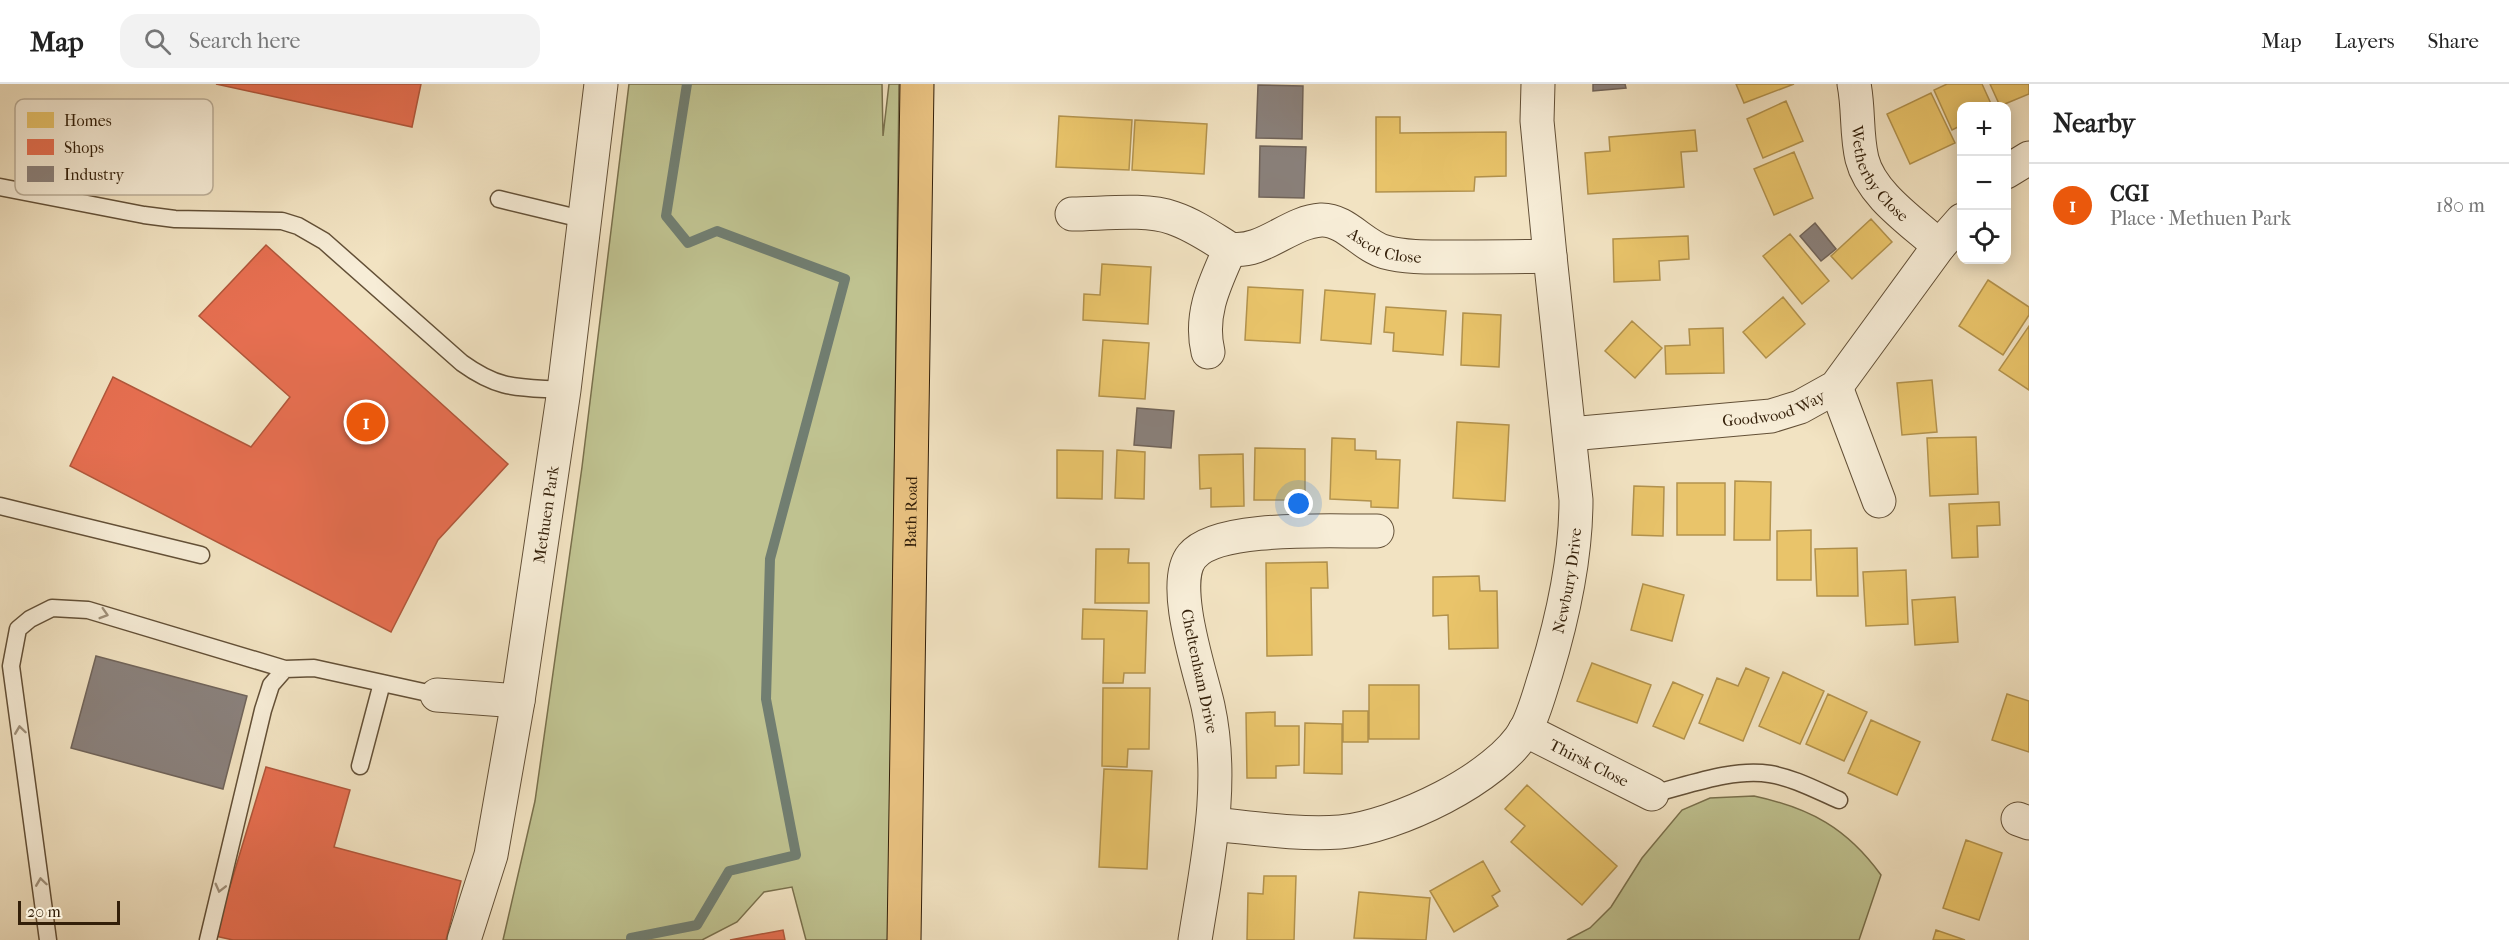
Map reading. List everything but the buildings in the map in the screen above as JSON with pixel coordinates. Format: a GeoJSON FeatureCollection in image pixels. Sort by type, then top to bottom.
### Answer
{"type":"FeatureCollection","features":[{"type":"Feature","properties":{"kind":"main road","name":"Bath Road"},"geometry":{"type":"LineString","coordinates":[[904,940],[916,84]]}},
{"type":"Feature","properties":{"kind":"street","name":"Methuen Park"},"geometry":{"type":"LineString","coordinates":[[465,940],[491,855],[518,701],[564,390],[601,84]]}},
{"type":"Feature","properties":{"kind":"street","name":"Newbury Drive"},"geometry":{"type":"LineString","coordinates":[[1213,824],[1269,830],[1341,832],[1395,820],[1451,793],[1480,774],[1504,756],[1525,730],[1555,645],[1576,537],[1576,500],[1570,434],[1537,121],[1538,84]]}},
{"type":"Feature","properties":{"kind":"street","name":"Wetherby Close"},"geometry":{"type":"LineString","coordinates":[[1854,84],[1861,150],[1870,178],[1884,195],[1939,246]]}},
{"type":"Feature","properties":{"kind":"street"},"geometry":{"type":"LineString","coordinates":[[2011,169],[2029,158]]}},
{"type":"Feature","properties":{"kind":"street"},"geometry":{"type":"LineString","coordinates":[[1072,214],[1146,214],[1171,217],[1190,224],[1230,249],[1208,301],[1205,339],[1208,352]]}},
{"type":"Feature","properties":{"kind":"street","name":"Ascot Close"},"geometry":{"type":"LineString","coordinates":[[1230,249],[1245,249],[1306,222],[1322,220],[1335,222],[1373,247],[1398,255],[1550,256]]}},
{"type":"Feature","properties":{"kind":"street","name":"Goodwood Way"},"geometry":{"type":"LineString","coordinates":[[1570,434],[1771,416],[1800,407],[1836,387],[1939,246],[1957,226]]}},
{"type":"Feature","properties":{"kind":"street"},"geometry":{"type":"LineString","coordinates":[[1836,387],[1879,501]]}},
{"type":"Feature","properties":{"kind":"street","name":"Cheltenham Drive"},"geometry":{"type":"LineString","coordinates":[[1195,940],[1213,824],[1216,779],[1213,728],[1190,639],[1184,591],[1186,566],[1198,550],[1232,537],[1270,533],[1377,531]]}},
{"type":"Feature","properties":{"kind":"street"},"geometry":{"type":"LineString","coordinates":[[437,695],[518,701]]}},
{"type":"Feature","properties":{"kind":"street","name":"Thirsk Close"},"geometry":{"type":"LineString","coordinates":[[1525,730],[1652,794]]}},
{"type":"Feature","properties":{"kind":"lane"},"geometry":{"type":"LineString","coordinates":[[0,187],[15,190]]}},
{"type":"Feature","properties":{"kind":"lane"},"geometry":{"type":"LineString","coordinates":[[41,195],[144,215],[198,220],[282,221],[298,226],[324,241],[462,363],[482,377],[508,387],[564,390]]}},
{"type":"Feature","properties":{"kind":"lane"},"geometry":{"type":"LineString","coordinates":[[499,199],[586,219]]}},
{"type":"Feature","properties":{"kind":"lane"},"geometry":{"type":"LineString","coordinates":[[0,506],[201,555]]}},
{"type":"Feature","properties":{"kind":"lane"},"geometry":{"type":"LineString","coordinates":[[48,940],[11,666],[18,629],[30,619],[52,608],[88,609],[285,669],[314,669],[437,695]]}},
{"type":"Feature","properties":{"kind":"lane"},"geometry":{"type":"LineString","coordinates":[[208,940],[266,702],[271,685],[285,669]]}},
{"type":"Feature","properties":{"kind":"lane"},"geometry":{"type":"LineString","coordinates":[[360,766],[382,683]]}},
{"type":"Feature","properties":{"kind":"lane"},"geometry":{"type":"LineString","coordinates":[[1652,794],[1747,773],[1770,774],[1795,781],[1839,800]]}},
{"type":"Feature","properties":{"kind":"green space"},"geometry":{"type":"Polygon","coordinates":[[[629,84],[882,84],[883,136],[889,84],[899,84],[889,940],[806,940],[792,887],[764,892],[737,922],[702,940],[503,940],[535,801],[582,467],[629,84]]]}},
{"type":"Feature","properties":{"kind":"green space"},"geometry":{"type":"Polygon","coordinates":[[[1754,796],[1793,807],[1826,822],[1855,845],[1881,875],[1859,940],[1567,940],[1590,928],[1611,907],[1642,858],[1682,810],[1710,798],[1754,796]]]}},
{"type":"Feature","properties":{"kind":"waterway"},"geometry":{"type":"LineString","coordinates":[[631,940],[631,938],[697,925],[729,871],[796,855],[766,699],[770,559],[845,279],[717,231],[688,243],[666,216],[687,84]]}},
{"type":"Feature","properties":{"kind":"place","name":"CGI"},"geometry":{"type":"Point","coordinates":[366,422]}}]}
